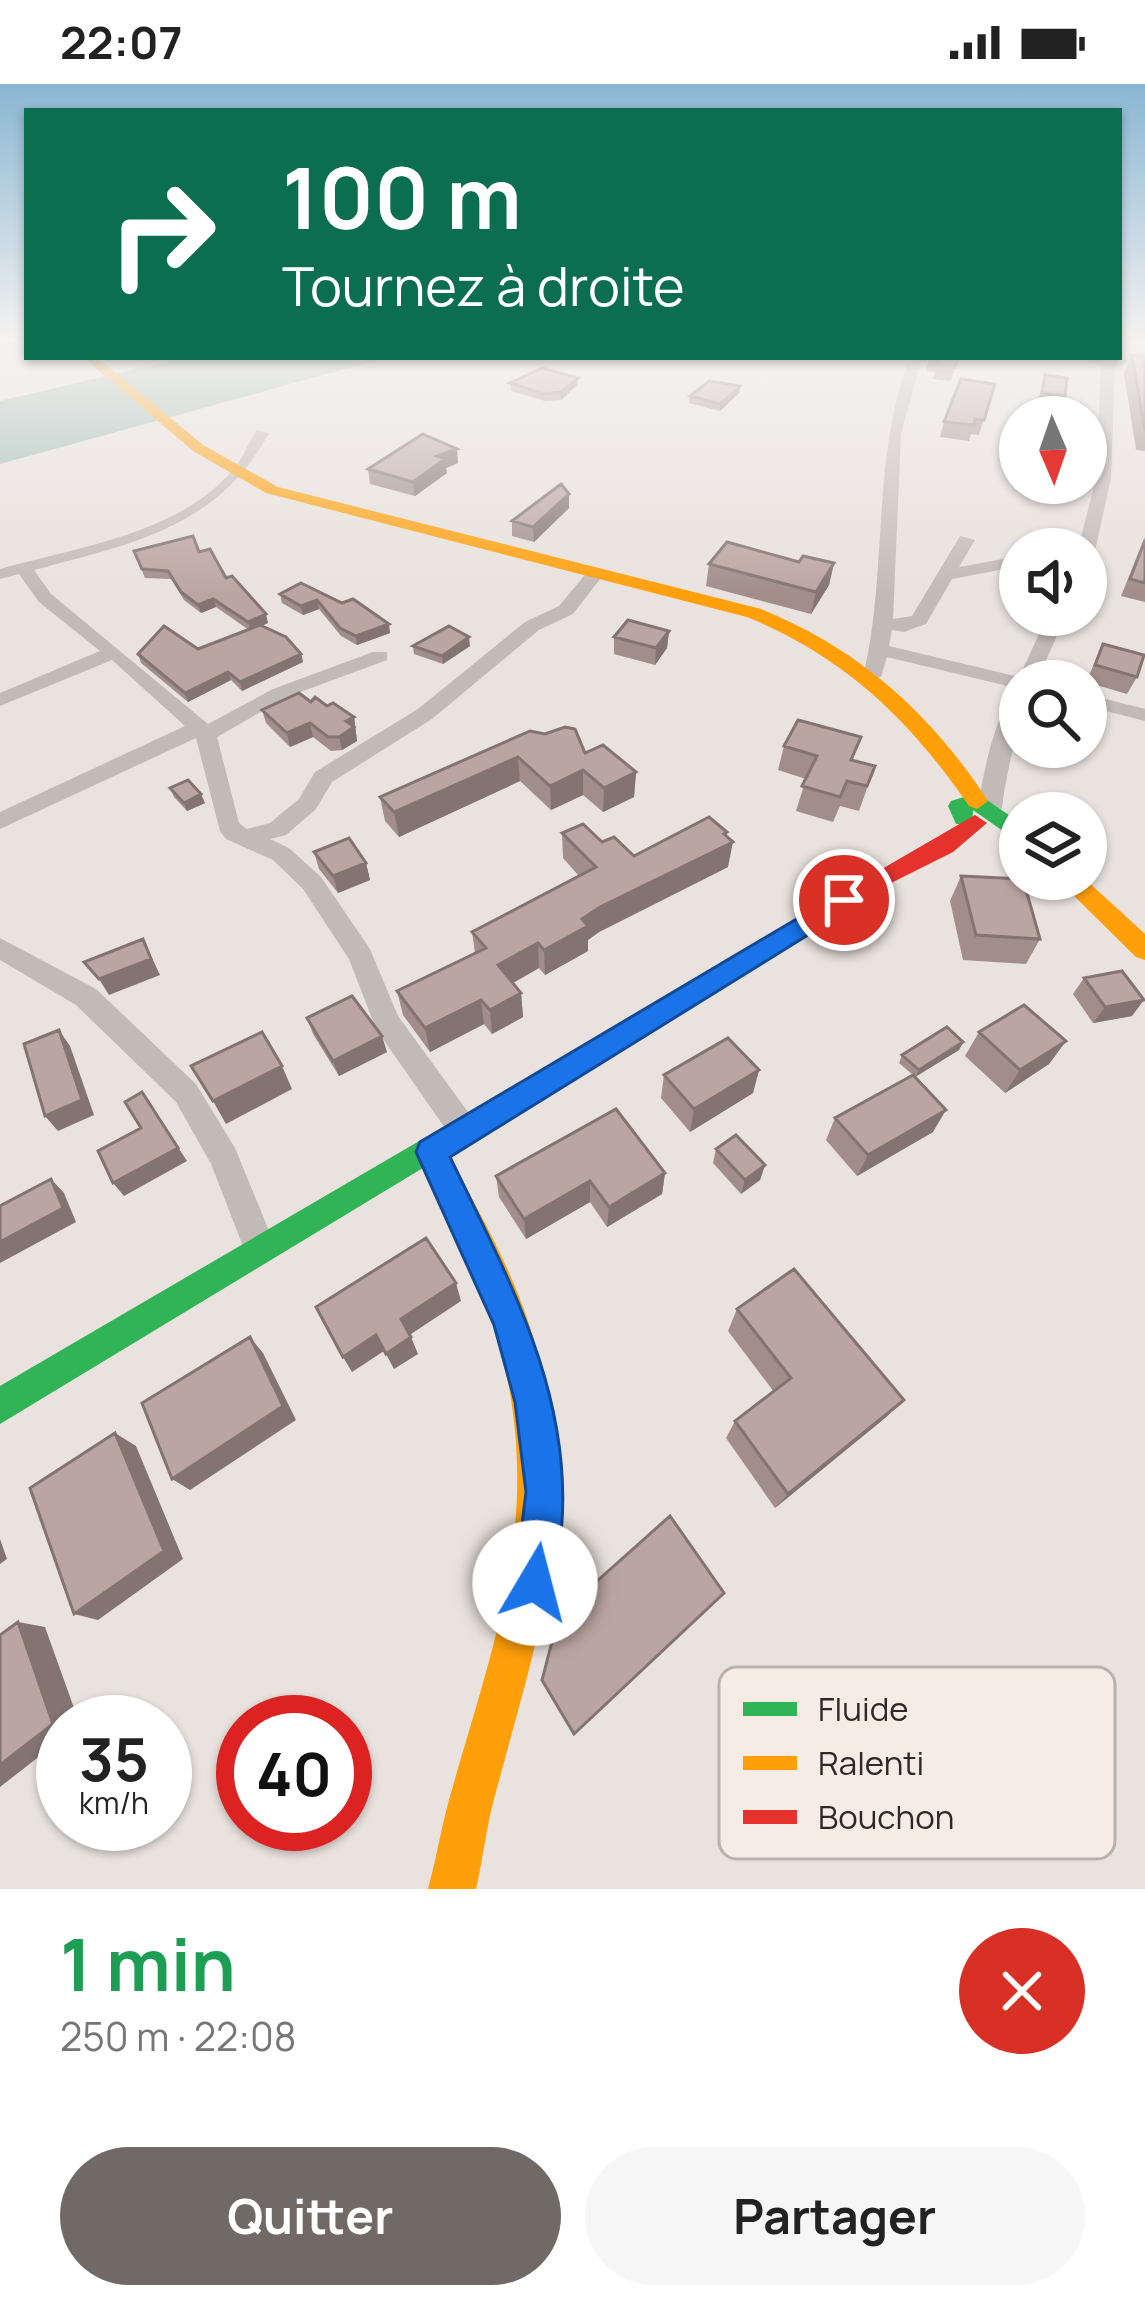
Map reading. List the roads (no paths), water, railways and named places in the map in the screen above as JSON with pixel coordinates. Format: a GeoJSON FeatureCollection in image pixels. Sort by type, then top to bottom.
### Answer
{"type":"FeatureCollection","features":[{"type":"Feature","properties":{"kind":"main road"},"geometry":{"type":"LineString","coordinates":[[169,426],[233,474],[319,505],[788,622],[878,662],[943,747],[980,813],[999,831]]}},
{"type":"Feature","properties":{"kind":"main road"},"geometry":{"type":"LineString","coordinates":[[0,1406],[260,1248],[465,1132],[932,848],[943,825],[980,813],[999,823]]}},
{"type":"Feature","properties":{"kind":"main road"},"geometry":{"type":"LineString","coordinates":[[1091,900],[1145,950]]}},
{"type":"Feature","properties":{"kind":"main road"},"geometry":{"type":"LineString","coordinates":[[431,1152],[511,1322],[533,1402],[546,1492],[533,1592],[501,1716],[473,1793],[452,1889]]}},
{"type":"Feature","properties":{"kind":"street"},"geometry":{"type":"LineString","coordinates":[[896,426],[891,442],[886,622],[878,662],[999,679]]}},
{"type":"Feature","properties":{"kind":"street"},"geometry":{"type":"LineString","coordinates":[[1093,528],[1105,487],[1106,426]]}},
{"type":"Feature","properties":{"kind":"street"},"geometry":{"type":"LineString","coordinates":[[0,574],[180,519],[205,504],[262,433]]}},
{"type":"Feature","properties":{"kind":"street"},"geometry":{"type":"LineString","coordinates":[[886,622],[904,626],[919,620],[966,539]]}},
{"type":"Feature","properties":{"kind":"street"},"geometry":{"type":"LineString","coordinates":[[948,574],[999,565]]}},
{"type":"Feature","properties":{"kind":"street"},"geometry":{"type":"LineString","coordinates":[[23,567],[45,598],[115,652],[203,731],[228,825],[244,838],[279,842],[361,956],[386,1021],[465,1132]]}},
{"type":"Feature","properties":{"kind":"street"},"geometry":{"type":"LineString","coordinates":[[279,842],[323,777],[425,714],[532,626],[566,610],[595,574]]}},
{"type":"Feature","properties":{"kind":"street"},"geometry":{"type":"LineString","coordinates":[[0,700],[115,652]]}},
{"type":"Feature","properties":{"kind":"street"},"geometry":{"type":"LineString","coordinates":[[0,821],[280,693],[380,656]]}},
{"type":"Feature","properties":{"kind":"street"},"geometry":{"type":"LineString","coordinates":[[1107,705],[1145,715]]}},
{"type":"Feature","properties":{"kind":"street"},"geometry":{"type":"LineString","coordinates":[[980,813],[999,754]]}},
{"type":"Feature","properties":{"kind":"street"},"geometry":{"type":"LineString","coordinates":[[0,948],[86,997],[186,1093],[224,1158],[260,1248]]}},
{"type":"Feature","properties":{"kind":"water"},"geometry":{"type":"Polygon","coordinates":[[[0,426],[137,426],[0,464],[0,426]]]}}]}
